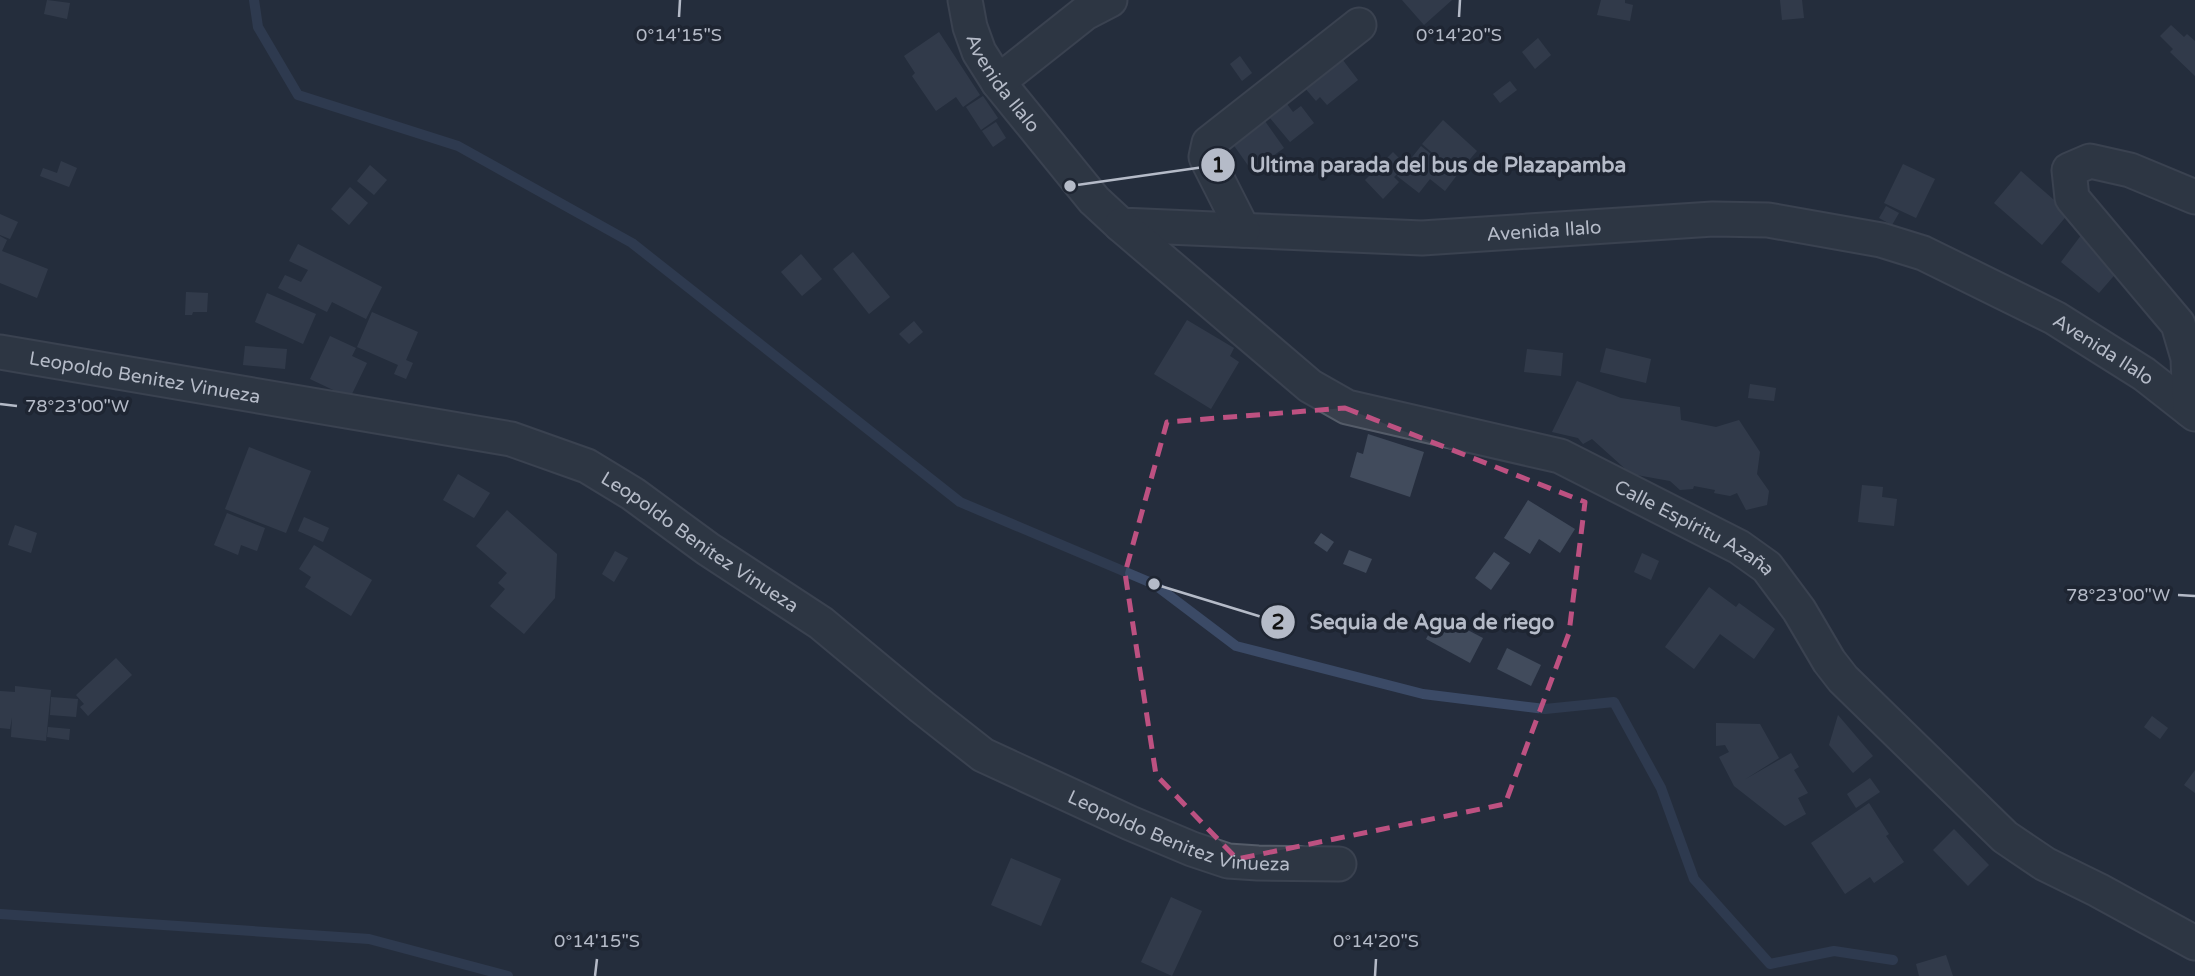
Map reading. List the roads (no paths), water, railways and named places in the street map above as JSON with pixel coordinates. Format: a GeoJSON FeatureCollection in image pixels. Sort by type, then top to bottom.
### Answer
{"type":"FeatureCollection","features":[{"type":"Feature","properties":{"kind":"street","name":"Avenida Ilalo"},"geometry":{"type":"LineString","coordinates":[[965,0],[979,52],[998,82],[1094,200],[1121,225],[1422,239],[1713,219],[1769,220],[1881,240],[1923,253],[2055,318],[2144,374],[2192,412]]}},
{"type":"Feature","properties":{"kind":"street"},"geometry":{"type":"LineString","coordinates":[[998,82],[1085,13],[1110,0]]}},
{"type":"Feature","properties":{"kind":"street"},"geometry":{"type":"LineString","coordinates":[[1243,230],[1206,157],[1209,143],[1359,25]]}},
{"type":"Feature","properties":{"kind":"street"},"geometry":{"type":"LineString","coordinates":[[2192,412],[2188,358],[2178,324],[2072,198],[2069,170],[2090,161],[2130,170],[2195,197]]}},
{"type":"Feature","properties":{"kind":"street","name":"Calle Espíritu Azaña"},"geometry":{"type":"LineString","coordinates":[[1121,225],[1310,386],[1347,407],[1560,456],[1739,547],[1767,566],[1800,610],[1829,661],[1843,679],[2005,837],[2045,864],[2195,943]]}},
{"type":"Feature","properties":{"kind":"street","name":"Leopoldo Benitez Vinueza"},"geometry":{"type":"LineString","coordinates":[[0,352],[511,439],[576,461],[633,494],[708,549],[821,623],[983,755],[1129,823],[1228,861],[1339,864]]}},
{"type":"Feature","properties":{"kind":"waterway"},"geometry":{"type":"LineString","coordinates":[[254,0],[258,27],[298,95],[458,146],[632,243],[960,502],[1154,584],[1236,646],[1423,694],[1545,709],[1614,702],[1661,788],[1694,879],[1770,964],[1834,951],[1893,960]]}},
{"type":"Feature","properties":{"kind":"waterway"},"geometry":{"type":"LineString","coordinates":[[0,914],[369,939],[508,976]]}},
{"type":"Feature","properties":{"kind":"place","name":"Ultima parada del bus de Plazapamba"},"geometry":{"type":"Point","coordinates":[1070,186]}},
{"type":"Feature","properties":{"kind":"place","name":"Sequia de Agua de riego"},"geometry":{"type":"Point","coordinates":[1154,584]}}]}
